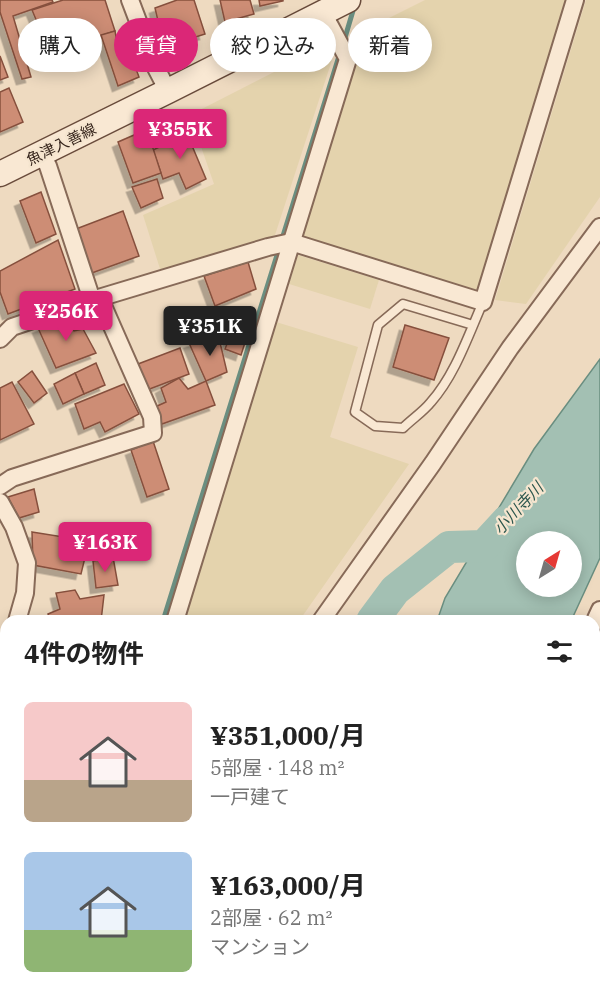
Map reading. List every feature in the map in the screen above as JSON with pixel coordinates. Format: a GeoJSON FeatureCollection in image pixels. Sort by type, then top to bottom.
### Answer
{"type":"FeatureCollection","features":[{"type":"Feature","properties":{"kind":"main road","name":"魚津入善線"},"geometry":{"type":"LineString","coordinates":[[0,174],[348,0]]}},
{"type":"Feature","properties":{"kind":"street"},"geometry":{"type":"LineString","coordinates":[[130,0],[155,66],[168,91]]}},
{"type":"Feature","properties":{"kind":"street"},"geometry":{"type":"LineString","coordinates":[[0,339],[12,327],[92,300],[291,242],[483,302],[576,0]]}},
{"type":"Feature","properties":{"kind":"street"},"geometry":{"type":"LineString","coordinates":[[177,615],[348,59],[322,13]]}},
{"type":"Feature","properties":{"kind":"street"},"geometry":{"type":"LineString","coordinates":[[0,486],[12,478],[153,433],[152,417],[104,308],[92,300],[48,166],[41,153]]}},
{"type":"Feature","properties":{"kind":"street"},"geometry":{"type":"LineString","coordinates":[[325,615],[510,348],[600,227]]}},
{"type":"Feature","properties":{"kind":"street"},"geometry":{"type":"LineString","coordinates":[[0,502],[14,527],[27,563],[25,593],[19,615]]}},
{"type":"Feature","properties":{"kind":"lane"},"geometry":{"type":"LineString","coordinates":[[473,325],[403,304],[378,325],[355,412],[375,426],[403,428],[431,402],[454,369],[483,302]]}},
{"type":"Feature","properties":{"kind":"shaded area"},"geometry":{"type":"Polygon","coordinates":[[[425,0],[567,0],[477,290],[303,237],[350,72],[432,72],[432,18],[389,18],[425,0]]]}},
{"type":"Feature","properties":{"kind":"shaded area"},"geometry":{"type":"Polygon","coordinates":[[[586,0],[600,0],[600,197],[526,304],[495,300],[586,0]]]}},
{"type":"Feature","properties":{"kind":"shaded area"},"geometry":{"type":"Polygon","coordinates":[[[274,72],[328,72],[275,235],[161,272],[143,215],[214,184],[190,115],[274,72]]]}},
{"type":"Feature","properties":{"kind":"shaded area"},"geometry":{"type":"Polygon","coordinates":[[[298,255],[379,280],[370,309],[289,284],[298,255]]]}},
{"type":"Feature","properties":{"kind":"shaded area"},"geometry":{"type":"Polygon","coordinates":[[[276,322],[358,347],[330,437],[409,464],[303,615],[187,615],[276,322]]]}},
{"type":"Feature","properties":{"kind":"water"},"geometry":{"type":"Polygon","coordinates":[[[600,359],[600,558],[574,615],[439,615],[445,598],[534,449],[600,359]]]}},
{"type":"Feature","properties":{"kind":"building"},"geometry":{"type":"Polygon","coordinates":[[[0,0],[52,0],[53,2],[13,16],[18,33],[18,67],[0,12],[0,0]]]}},
{"type":"Feature","properties":{"kind":"building"},"geometry":{"type":"Polygon","coordinates":[[[63,0],[105,0],[114,31],[102,35],[102,18],[35,18],[32,10],[63,0]]]}},
{"type":"Feature","properties":{"kind":"building"},"geometry":{"type":"Polygon","coordinates":[[[177,0],[194,0],[205,34],[198,36],[198,18],[157,18],[155,8],[177,0]]]}},
{"type":"Feature","properties":{"kind":"building"},"geometry":{"type":"Polygon","coordinates":[[[220,0],[250,0],[254,14],[240,18],[224,18],[220,0]]]}},
{"type":"Feature","properties":{"kind":"building"},"geometry":{"type":"Polygon","coordinates":[[[259,0],[283,0],[283,1],[260,6],[259,0]]]}},
{"type":"Feature","properties":{"kind":"building"},"geometry":{"type":"Polygon","coordinates":[[[114,31],[114,72],[137,72],[139,77],[118,86],[102,35],[114,31]]]}},
{"type":"Feature","properties":{"kind":"building"},"geometry":{"type":"Polygon","coordinates":[[[0,56],[8,77],[0,80],[0,56]]]}},
{"type":"Feature","properties":{"kind":"building"},"geometry":{"type":"Polygon","coordinates":[[[20,72],[30,72],[31,77],[22,79],[20,72]]]}},
{"type":"Feature","properties":{"kind":"building"},"geometry":{"type":"Polygon","coordinates":[[[9,88],[23,122],[0,132],[0,92],[9,88]]]}},
{"type":"Feature","properties":{"kind":"building"},"geometry":{"type":"Polygon","coordinates":[[[185,129],[206,179],[186,189],[179,173],[163,179],[153,150],[174,140],[173,134],[185,129]]]}},
{"type":"Feature","properties":{"kind":"building"},"geometry":{"type":"Polygon","coordinates":[[[134,135],[141,147],[151,142],[161,173],[133,183],[118,142],[134,135]]]}},
{"type":"Feature","properties":{"kind":"building"},"geometry":{"type":"Polygon","coordinates":[[[157,179],[163,198],[141,208],[132,187],[157,179]]]}},
{"type":"Feature","properties":{"kind":"building"},"geometry":{"type":"Polygon","coordinates":[[[41,192],[56,234],[36,243],[20,201],[41,192]]]}},
{"type":"Feature","properties":{"kind":"building"},"geometry":{"type":"Polygon","coordinates":[[[123,211],[139,256],[89,274],[76,229],[123,211]]]}},
{"type":"Feature","properties":{"kind":"building"},"geometry":{"type":"Polygon","coordinates":[[[58,240],[75,289],[8,314],[0,292],[0,271],[58,240]]]}},
{"type":"Feature","properties":{"kind":"building"},"geometry":{"type":"Polygon","coordinates":[[[248,262],[256,289],[215,306],[204,276],[248,262]]]}},
{"type":"Feature","properties":{"kind":"building"},"geometry":{"type":"Polygon","coordinates":[[[68,316],[74,331],[83,329],[96,353],[56,368],[38,328],[68,316]]]}},
{"type":"Feature","properties":{"kind":"building"},"geometry":{"type":"Polygon","coordinates":[[[236,321],[250,327],[241,355],[225,349],[236,321]]]}},
{"type":"Feature","properties":{"kind":"building"},"geometry":{"type":"Polygon","coordinates":[[[405,325],[449,338],[434,380],[393,367],[405,325]]]}},
{"type":"Feature","properties":{"kind":"building"},"geometry":{"type":"Polygon","coordinates":[[[218,334],[227,372],[206,381],[189,343],[218,334]]]}},
{"type":"Feature","properties":{"kind":"building"},"geometry":{"type":"Polygon","coordinates":[[[180,348],[189,374],[147,390],[138,364],[180,348]]]}},
{"type":"Feature","properties":{"kind":"building"},"geometry":{"type":"Polygon","coordinates":[[[96,363],[105,385],[84,394],[75,373],[96,363]]]}},
{"type":"Feature","properties":{"kind":"building"},"geometry":{"type":"Polygon","coordinates":[[[32,371],[47,393],[34,403],[18,382],[32,371]]]}},
{"type":"Feature","properties":{"kind":"building"},"geometry":{"type":"Polygon","coordinates":[[[75,373],[84,394],[63,404],[54,384],[75,373]]]}},
{"type":"Feature","properties":{"kind":"building"},"geometry":{"type":"Polygon","coordinates":[[[179,378],[188,389],[206,381],[215,405],[162,424],[155,407],[166,402],[161,388],[179,378]]]}},
{"type":"Feature","properties":{"kind":"building"},"geometry":{"type":"Polygon","coordinates":[[[12,382],[34,424],[0,440],[0,388],[12,382]]]}},
{"type":"Feature","properties":{"kind":"building"},"geometry":{"type":"Polygon","coordinates":[[[124,384],[139,414],[105,432],[100,422],[84,429],[75,404],[124,384]]]}},
{"type":"Feature","properties":{"kind":"building"},"geometry":{"type":"Polygon","coordinates":[[[153,441],[169,489],[147,497],[131,450],[153,441]]]}},
{"type":"Feature","properties":{"kind":"building"},"geometry":{"type":"Polygon","coordinates":[[[34,489],[39,512],[19,518],[8,497],[34,489]]]}},
{"type":"Feature","properties":{"kind":"building"},"geometry":{"type":"Polygon","coordinates":[[[32,532],[89,541],[81,574],[33,565],[32,532]]]}},
{"type":"Feature","properties":{"kind":"building"},"geometry":{"type":"Polygon","coordinates":[[[113,557],[118,585],[96,588],[93,561],[113,557]]]}},
{"type":"Feature","properties":{"kind":"building"},"geometry":{"type":"Polygon","coordinates":[[[75,590],[80,599],[104,595],[102,615],[48,615],[60,609],[56,593],[75,590]]]}},
{"type":"Feature","properties":{"kind":"waterway"},"geometry":{"type":"LineString","coordinates":[[344,41],[355,4]]}},
{"type":"Feature","properties":{"kind":"waterway"},"geometry":{"type":"LineString","coordinates":[[165,615],[340,53]]}},
{"type":"Feature","properties":{"kind":"waterway","name":"小川寺川"},"geometry":{"type":"LineString","coordinates":[[376,615],[395,590],[449,547],[484,546],[507,521]]}}]}
